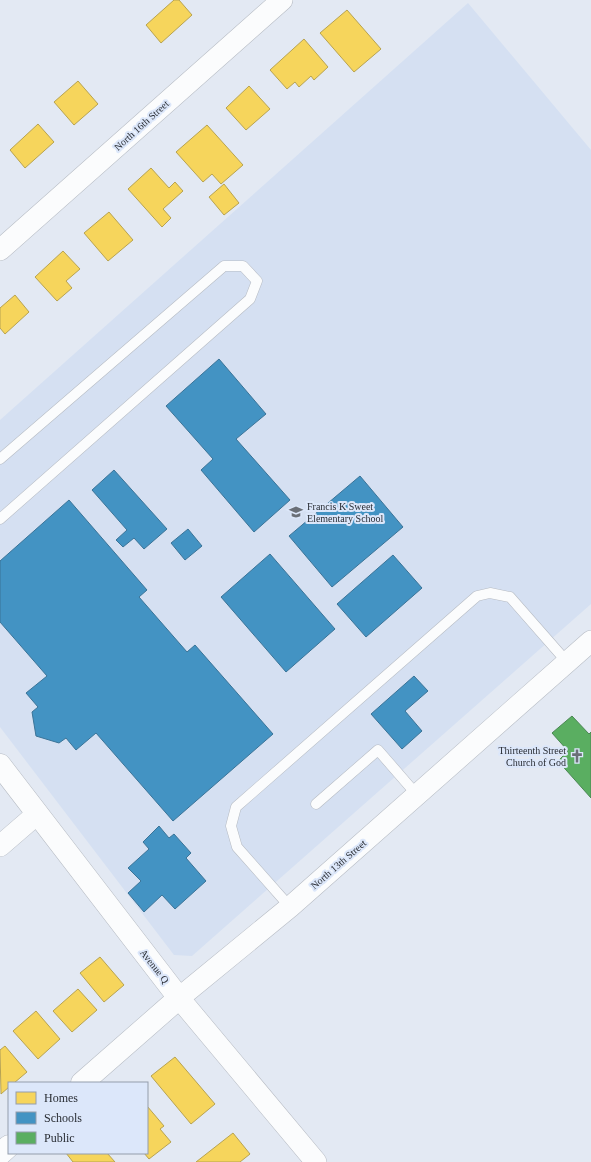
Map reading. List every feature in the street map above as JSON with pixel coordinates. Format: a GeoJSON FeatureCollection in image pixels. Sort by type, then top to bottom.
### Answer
{"type":"FeatureCollection","features":[{"type":"Feature","properties":{"kind":"street","name":"North 16th Street"},"geometry":{"type":"LineString","coordinates":[[0,250],[282,0]]}},
{"type":"Feature","properties":{"kind":"street","name":"North 13th Street"},"geometry":{"type":"LineString","coordinates":[[83,1082],[179,998],[290,907],[591,641]]}},
{"type":"Feature","properties":{"kind":"street","name":"Avenue Q"},"geometry":{"type":"LineString","coordinates":[[0,765],[179,998],[316,1162]]}},
{"type":"Feature","properties":{"kind":"street"},"geometry":{"type":"LineString","coordinates":[[0,846],[37,814]]}},
{"type":"Feature","properties":{"kind":"street"},"geometry":{"type":"LineString","coordinates":[[0,1154],[8,1147]]}},
{"type":"Feature","properties":{"kind":"lane"},"geometry":{"type":"LineString","coordinates":[[0,459],[224,266],[243,266],[257,281],[250,299],[0,519]]}},
{"type":"Feature","properties":{"kind":"lane"},"geometry":{"type":"LineString","coordinates":[[290,907],[237,847],[231,826],[236,807],[477,596],[490,593],[510,597],[567,662]]}},
{"type":"Feature","properties":{"kind":"lane"},"geometry":{"type":"LineString","coordinates":[[316,804],[378,750],[417,795]]}},
{"type":"Feature","properties":{"kind":"shaded area","name":"Francis K Sweet Elementary School"},"geometry":{"type":"Polygon","coordinates":[[[468,3],[591,150],[591,604],[192,956],[174,955],[0,727],[0,420],[468,3]]]}},
{"type":"Feature","properties":{"kind":"building: Homes"},"geometry":{"type":"Polygon","coordinates":[[[174,0],[179,0],[192,15],[161,43],[146,25],[174,0]]]}},
{"type":"Feature","properties":{"kind":"building: Homes"},"geometry":{"type":"Polygon","coordinates":[[[347,10],[381,49],[354,72],[320,33],[347,10]]]}},
{"type":"Feature","properties":{"kind":"building: Homes"},"geometry":{"type":"Polygon","coordinates":[[[304,39],[328,67],[314,80],[311,76],[299,87],[295,82],[287,89],[270,70],[304,39]]]}},
{"type":"Feature","properties":{"kind":"building: Homes"},"geometry":{"type":"Polygon","coordinates":[[[78,81],[98,104],[74,125],[54,102],[78,81]]]}},
{"type":"Feature","properties":{"kind":"building: Homes"},"geometry":{"type":"Polygon","coordinates":[[[249,86],[270,109],[246,130],[226,108],[249,86]]]}},
{"type":"Feature","properties":{"kind":"building: Homes"},"geometry":{"type":"Polygon","coordinates":[[[38,124],[54,142],[25,168],[10,150],[38,124]]]}},
{"type":"Feature","properties":{"kind":"building: Homes"},"geometry":{"type":"Polygon","coordinates":[[[207,125],[243,165],[221,184],[212,174],[203,182],[176,152],[207,125]]]}},
{"type":"Feature","properties":{"kind":"building: Homes"},"geometry":{"type":"Polygon","coordinates":[[[151,168],[169,188],[175,182],[183,191],[163,209],[171,218],[162,227],[128,189],[151,168]]]}},
{"type":"Feature","properties":{"kind":"building: Homes"},"geometry":{"type":"Polygon","coordinates":[[[224,184],[239,203],[224,215],[209,197],[224,184]]]}},
{"type":"Feature","properties":{"kind":"building: Homes"},"geometry":{"type":"Polygon","coordinates":[[[109,212],[133,240],[108,261],[84,233],[109,212]]]}},
{"type":"Feature","properties":{"kind":"building: Homes"},"geometry":{"type":"Polygon","coordinates":[[[63,251],[80,269],[66,281],[72,288],[57,301],[35,277],[63,251]]]}},
{"type":"Feature","properties":{"kind":"building: Homes"},"geometry":{"type":"Polygon","coordinates":[[[15,295],[29,312],[5,334],[0,328],[0,308],[15,295]]]}},
{"type":"Feature","properties":{"kind":"building: Homes"},"geometry":{"type":"Polygon","coordinates":[[[100,957],[124,985],[104,1002],[80,973],[100,957]]]}},
{"type":"Feature","properties":{"kind":"building: Homes"},"geometry":{"type":"Polygon","coordinates":[[[78,989],[97,1010],[72,1032],[53,1011],[78,989]]]}},
{"type":"Feature","properties":{"kind":"building: Homes"},"geometry":{"type":"Polygon","coordinates":[[[36,1011],[60,1039],[38,1059],[13,1031],[36,1011]]]}},
{"type":"Feature","properties":{"kind":"building: Homes"},"geometry":{"type":"Polygon","coordinates":[[[5,1046],[27,1072],[15,1082],[8,1082],[8,1088],[1,1094],[0,1050],[5,1046]]]}},
{"type":"Feature","properties":{"kind":"building: Homes"},"geometry":{"type":"Polygon","coordinates":[[[175,1057],[215,1104],[191,1124],[151,1076],[175,1057]]]}},
{"type":"Feature","properties":{"kind":"building: Homes"},"geometry":{"type":"Polygon","coordinates":[[[148,1107],[164,1126],[160,1129],[171,1142],[149,1159],[145,1154],[148,1154],[148,1107]]]}},
{"type":"Feature","properties":{"kind":"building: Homes"},"geometry":{"type":"Polygon","coordinates":[[[233,1133],[250,1154],[240,1162],[196,1162],[233,1133]]]}},
{"type":"Feature","properties":{"kind":"building: Homes"},"geometry":{"type":"Polygon","coordinates":[[[67,1154],[108,1154],[115,1162],[73,1162],[67,1154]]]}},
{"type":"Feature","properties":{"kind":"building: Schools"},"geometry":{"type":"Polygon","coordinates":[[[219,359],[266,414],[236,439],[290,500],[254,532],[201,470],[213,459],[166,406],[219,359]]]}},
{"type":"Feature","properties":{"kind":"building: Schools"},"geometry":{"type":"Polygon","coordinates":[[[114,470],[167,529],[144,549],[134,538],[123,547],[116,540],[127,530],[92,490],[114,470]]]}},
{"type":"Feature","properties":{"kind":"building: Schools"},"geometry":{"type":"Polygon","coordinates":[[[360,476],[403,527],[332,587],[289,536],[360,476]]]}},
{"type":"Feature","properties":{"kind":"building: Schools"},"geometry":{"type":"Polygon","coordinates":[[[69,500],[147,590],[139,597],[187,652],[195,645],[273,734],[173,821],[96,733],[76,750],[66,738],[59,743],[36,736],[32,712],[38,707],[26,693],[47,676],[0,622],[0,561],[69,500]]]}},
{"type":"Feature","properties":{"kind":"building: Schools"},"geometry":{"type":"Polygon","coordinates":[[[188,529],[202,546],[185,560],[171,543],[188,529]]]}},
{"type":"Feature","properties":{"kind":"building: Schools"},"geometry":{"type":"Polygon","coordinates":[[[270,554],[335,629],[286,672],[221,597],[270,554]]]}},
{"type":"Feature","properties":{"kind":"building: Schools"},"geometry":{"type":"Polygon","coordinates":[[[393,555],[422,588],[366,637],[337,604],[393,555]]]}},
{"type":"Feature","properties":{"kind":"building: Schools"},"geometry":{"type":"Polygon","coordinates":[[[414,676],[428,691],[405,711],[422,731],[402,749],[371,714],[414,676]]]}},
{"type":"Feature","properties":{"kind":"building: Schools"},"geometry":{"type":"Polygon","coordinates":[[[159,826],[169,838],[174,834],[191,853],[186,858],[206,881],[175,909],[162,895],[144,912],[128,893],[141,881],[128,868],[149,849],[143,842],[159,826]]]}},
{"type":"Feature","properties":{"kind":"building: Public","name":"Thirteenth Street Church of God"},"geometry":{"type":"Polygon","coordinates":[[[572,716],[589,734],[591,732],[591,798],[558,761],[568,751],[552,733],[572,716]]]}},
{"type":"Feature","properties":{"kind":"place","name":"Francis K Sweet Elementary School"},"geometry":{"type":"Point","coordinates":[296,512]}},
{"type":"Feature","properties":{"kind":"place","name":"Thirteenth Street Church of God"},"geometry":{"type":"Point","coordinates":[577,756]}}]}
